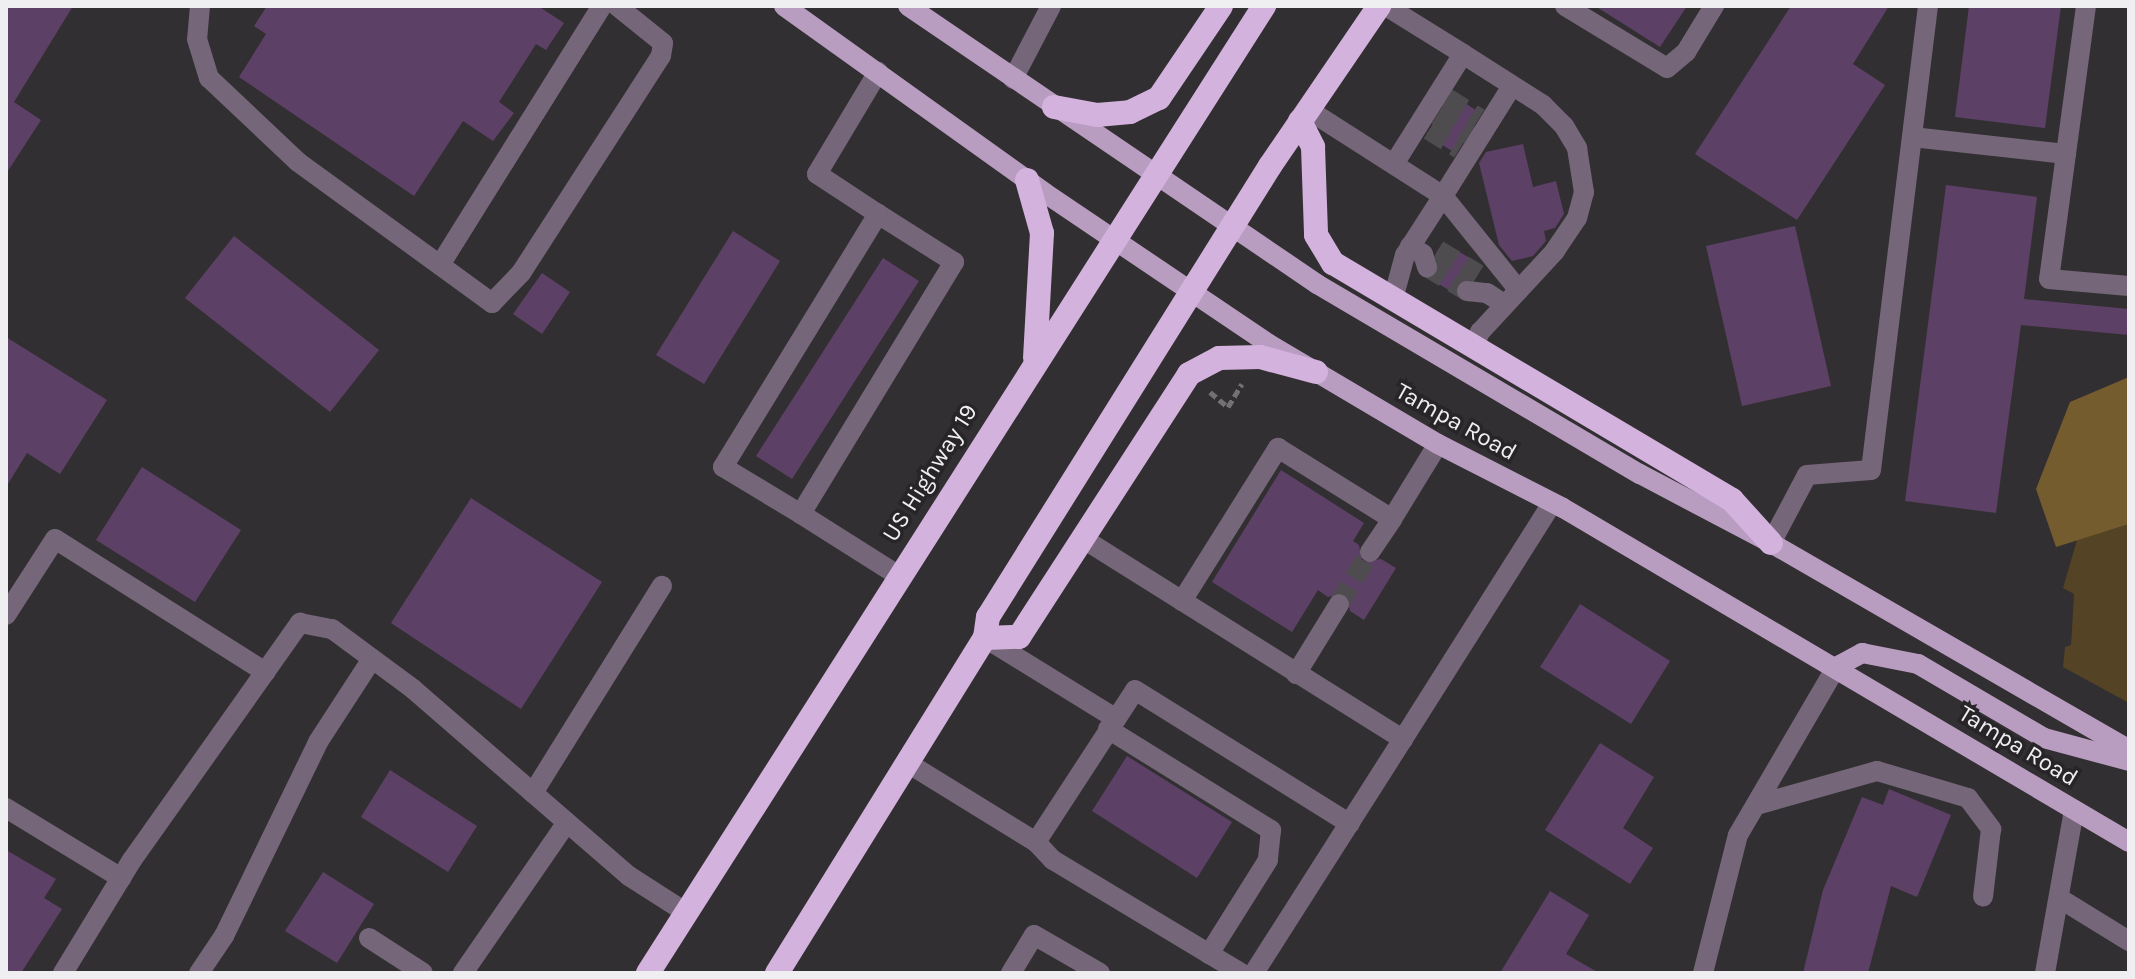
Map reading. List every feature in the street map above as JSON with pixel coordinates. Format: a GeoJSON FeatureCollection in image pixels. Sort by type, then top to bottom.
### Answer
{"type":"FeatureCollection","features":[{"type":"Feature","properties":{"kind":"highway"},"geometry":{"type":"LineString","coordinates":[[1054,107],[1097,115],[1130,112],[1159,98],[1221,6]]}},
{"type":"Feature","properties":{"kind":"highway","name":"US Highway 19"},"geometry":{"type":"LineString","coordinates":[[648,973],[1035,358],[1117,243],[1264,6]]}},
{"type":"Feature","properties":{"kind":"highway"},"geometry":{"type":"LineString","coordinates":[[777,973],[985,638],[988,617],[1304,115],[1379,6]]}},
{"type":"Feature","properties":{"kind":"highway"},"geometry":{"type":"LineString","coordinates":[[1304,115],[1313,147],[1316,235],[1333,263],[1732,500],[1771,543]]}},
{"type":"Feature","properties":{"kind":"highway"},"geometry":{"type":"LineString","coordinates":[[1027,180],[1042,233],[1035,358]]}},
{"type":"Feature","properties":{"kind":"highway"},"geometry":{"type":"LineString","coordinates":[[985,638],[1019,637],[1189,374],[1219,358],[1260,357],[1316,372]]}},
{"type":"Feature","properties":{"kind":"main road","name":"Tampa Road"},"geometry":{"type":"LineString","coordinates":[[784,6],[1191,294],[1316,372],[1438,444],[1552,503],[1836,667],[2129,842]]}},
{"type":"Feature","properties":{"kind":"main road","name":"Tampa Road"},"geometry":{"type":"LineString","coordinates":[[908,6],[1231,230],[1640,474],[1771,543],[2129,750]]}},
{"type":"Feature","properties":{"kind":"main road"},"geometry":{"type":"LineString","coordinates":[[1836,667],[1862,653],[1918,664],[2044,738],[2129,761]]}},
{"type":"Feature","properties":{"kind":"street"},"geometry":{"type":"LineString","coordinates":[[200,6],[197,39],[209,78],[298,162],[492,303],[521,273],[661,56],[663,43],[617,6]]}},
{"type":"Feature","properties":{"kind":"street"},"geometry":{"type":"LineString","coordinates":[[440,265],[602,6]]}},
{"type":"Feature","properties":{"kind":"street"},"geometry":{"type":"LineString","coordinates":[[1013,79],[1051,6]]}},
{"type":"Feature","properties":{"kind":"street"},"geometry":{"type":"LineString","coordinates":[[1386,6],[1512,86],[1564,126],[1577,148],[1584,192],[1577,218],[1555,251],[1491,290],[1473,347]]}},
{"type":"Feature","properties":{"kind":"street"},"geometry":{"type":"LineString","coordinates":[[1565,6],[1667,68],[1686,52],[1714,6]]}},
{"type":"Feature","properties":{"kind":"street"},"geometry":{"type":"LineString","coordinates":[[1771,543],[1807,475],[1871,470],[1928,6]]}},
{"type":"Feature","properties":{"kind":"street"},"geometry":{"type":"LineString","coordinates":[[2086,6],[2049,279],[2129,286]]}},
{"type":"Feature","properties":{"kind":"street"},"geometry":{"type":"LineString","coordinates":[[1394,164],[1434,111],[1463,54]]}},
{"type":"Feature","properties":{"kind":"street"},"geometry":{"type":"LineString","coordinates":[[801,514],[954,262],[817,174],[878,72]]}},
{"type":"Feature","properties":{"kind":"street"},"geometry":{"type":"LineString","coordinates":[[1393,299],[1425,254],[1443,196],[1474,137],[1512,86]]}},
{"type":"Feature","properties":{"kind":"street"},"geometry":{"type":"LineString","coordinates":[[1304,115],[1394,164],[1443,196],[1491,290]]}},
{"type":"Feature","properties":{"kind":"street"},"geometry":{"type":"LineString","coordinates":[[1912,137],[2066,154]]}},
{"type":"Feature","properties":{"kind":"street"},"geometry":{"type":"LineString","coordinates":[[878,214],[723,467],[899,576]]}},
{"type":"Feature","properties":{"kind":"street"},"geometry":{"type":"LineString","coordinates":[[1370,552],[1438,444]]}},
{"type":"Feature","properties":{"kind":"street"},"geometry":{"type":"LineString","coordinates":[[1182,601],[1278,448],[1392,519]]}},
{"type":"Feature","properties":{"kind":"street"},"geometry":{"type":"LineString","coordinates":[[1254,973],[1552,503]]}},
{"type":"Feature","properties":{"kind":"street"},"geometry":{"type":"LineString","coordinates":[[1082,538],[1403,739]]}},
{"type":"Feature","properties":{"kind":"street"},"geometry":{"type":"LineString","coordinates":[[6,615],[55,539],[265,672]]}},
{"type":"Feature","properties":{"kind":"street"},"geometry":{"type":"LineString","coordinates":[[533,793],[662,586]]}},
{"type":"Feature","properties":{"kind":"street"},"geometry":{"type":"LineString","coordinates":[[1296,674],[1339,604]]}},
{"type":"Feature","properties":{"kind":"street"},"geometry":{"type":"LineString","coordinates":[[63,973],[121,878],[300,623],[332,629],[372,659],[629,876],[685,912]]}},
{"type":"Feature","properties":{"kind":"street"},"geometry":{"type":"LineString","coordinates":[[985,638],[1271,830],[1268,860],[1209,954]]}},
{"type":"Feature","properties":{"kind":"street"},"geometry":{"type":"LineString","coordinates":[[199,973],[224,936],[318,742],[372,659]]}},
{"type":"Feature","properties":{"kind":"street"},"geometry":{"type":"LineString","coordinates":[[1703,973],[1738,835],[1836,667]]}},
{"type":"Feature","properties":{"kind":"street"},"geometry":{"type":"LineString","coordinates":[[1036,842],[1135,690],[1350,824]]}},
{"type":"Feature","properties":{"kind":"street"},"geometry":{"type":"LineString","coordinates":[[906,762],[1036,842],[1053,860],[1241,973]]}},
{"type":"Feature","properties":{"kind":"street"},"geometry":{"type":"LineString","coordinates":[[1756,805],[1877,771],[1968,798],[1991,829],[1983,897]]}},
{"type":"Feature","properties":{"kind":"street"},"geometry":{"type":"LineString","coordinates":[[6,808],[121,878]]}},
{"type":"Feature","properties":{"kind":"street"},"geometry":{"type":"LineString","coordinates":[[2045,973],[2074,810]]}},
{"type":"Feature","properties":{"kind":"street"},"geometry":{"type":"LineString","coordinates":[[463,973],[567,822]]}},
{"type":"Feature","properties":{"kind":"street"},"geometry":{"type":"LineString","coordinates":[[2059,898],[2129,941]]}},
{"type":"Feature","properties":{"kind":"street"},"geometry":{"type":"LineString","coordinates":[[1011,973],[1034,935],[1100,973]]}},
{"type":"Feature","properties":{"kind":"street"},"geometry":{"type":"LineString","coordinates":[[369,938],[423,973]]}},
{"type":"Feature","properties":{"kind":"path"},"geometry":{"type":"LineString","coordinates":[[1203,386],[1228,407],[1246,379]]}},
{"type":"Feature","properties":{"kind":"shaded area"},"geometry":{"type":"Polygon","coordinates":[[[2129,377],[2129,524],[2056,547],[2036,489],[2070,402],[2129,377]]]}},
{"type":"Feature","properties":{"kind":"shaded area"},"geometry":{"type":"Polygon","coordinates":[[[2129,524],[2129,703],[2063,667],[2065,647],[2071,645],[2074,594],[2063,588],[2077,540],[2129,524]]]}},
{"type":"Feature","properties":{"kind":"building"},"geometry":{"type":"Polygon","coordinates":[[[6,6],[73,6],[14,102],[41,120],[6,174],[6,6]]]}},
{"type":"Feature","properties":{"kind":"building"},"geometry":{"type":"Polygon","coordinates":[[[267,6],[538,6],[564,23],[546,50],[536,44],[499,102],[514,113],[493,141],[463,121],[414,196],[239,77],[266,34],[254,26],[267,6]]]}},
{"type":"Feature","properties":{"kind":"building"},"geometry":{"type":"Polygon","coordinates":[[[1595,6],[1687,6],[1660,47],[1595,6]]]}},
{"type":"Feature","properties":{"kind":"building"},"geometry":{"type":"Polygon","coordinates":[[[1791,6],[1889,6],[1853,64],[1885,85],[1797,220],[1695,154],[1791,6]]]}},
{"type":"Feature","properties":{"kind":"building"},"geometry":{"type":"Polygon","coordinates":[[[1969,6],[2061,6],[2045,128],[1955,117],[1969,6]]]}},
{"type":"Feature","properties":{"kind":"building"},"geometry":{"type":"Polygon","coordinates":[[[1453,95],[1480,113],[1455,153],[1427,135],[1453,95]]]}},
{"type":"Feature","properties":{"kind":"building"},"geometry":{"type":"Polygon","coordinates":[[[1523,144],[1533,187],[1556,181],[1564,214],[1555,228],[1544,231],[1546,241],[1533,256],[1512,261],[1499,245],[1479,163],[1486,152],[1523,144]]]}},
{"type":"Feature","properties":{"kind":"building"},"geometry":{"type":"Polygon","coordinates":[[[1946,185],[2037,197],[2024,299],[2129,309],[2129,335],[2021,325],[1996,513],[1905,501],[1946,185]]]}},
{"type":"Feature","properties":{"kind":"building"},"geometry":{"type":"Polygon","coordinates":[[[1795,226],[1831,386],[1742,406],[1706,246],[1795,226]]]}},
{"type":"Feature","properties":{"kind":"building"},"geometry":{"type":"Polygon","coordinates":[[[733,231],[780,261],[704,384],[656,355],[733,231]]]}},
{"type":"Feature","properties":{"kind":"building"},"geometry":{"type":"Polygon","coordinates":[[[234,236],[379,350],[330,412],[185,298],[234,236]]]}},
{"type":"Feature","properties":{"kind":"building"},"geometry":{"type":"Polygon","coordinates":[[[1443,242],[1483,266],[1475,279],[1457,283],[1455,294],[1431,279],[1439,271],[1436,253],[1443,242]]]}},
{"type":"Feature","properties":{"kind":"building"},"geometry":{"type":"Polygon","coordinates":[[[883,258],[919,281],[792,479],[756,456],[883,258]]]}},
{"type":"Feature","properties":{"kind":"building"},"geometry":{"type":"Polygon","coordinates":[[[542,273],[570,292],[542,334],[513,314],[542,273]]]}},
{"type":"Feature","properties":{"kind":"building"},"geometry":{"type":"Polygon","coordinates":[[[6,337],[107,400],[60,474],[27,453],[6,487],[6,337]]]}},
{"type":"Feature","properties":{"kind":"building"},"geometry":{"type":"Polygon","coordinates":[[[142,467],[241,530],[195,602],[96,540],[142,467]]]}},
{"type":"Feature","properties":{"kind":"building"},"geometry":{"type":"Polygon","coordinates":[[[1281,470],[1364,523],[1353,541],[1359,545],[1362,562],[1381,559],[1396,568],[1364,620],[1350,611],[1346,593],[1328,597],[1318,590],[1292,632],[1212,582],[1281,470]]]}},
{"type":"Feature","properties":{"kind":"building"},"geometry":{"type":"Polygon","coordinates":[[[471,498],[602,582],[521,709],[391,623],[471,498]]]}},
{"type":"Feature","properties":{"kind":"building"},"geometry":{"type":"Polygon","coordinates":[[[1580,604],[1670,661],[1631,724],[1540,667],[1580,604]]]}},
{"type":"Feature","properties":{"kind":"building"},"geometry":{"type":"Polygon","coordinates":[[[1600,743],[1654,777],[1623,828],[1653,848],[1630,884],[1545,830],[1600,743]]]}},
{"type":"Feature","properties":{"kind":"building"},"geometry":{"type":"Polygon","coordinates":[[[1127,756],[1232,822],[1197,878],[1092,811],[1127,756]]]}},
{"type":"Feature","properties":{"kind":"building"},"geometry":{"type":"Polygon","coordinates":[[[390,770],[477,826],[448,872],[361,817],[390,770]]]}},
{"type":"Feature","properties":{"kind":"building"},"geometry":{"type":"Polygon","coordinates":[[[1889,789],[1951,815],[1917,897],[1891,886],[1868,973],[1803,973],[1823,890],[1862,797],[1883,805],[1889,789]]]}},
{"type":"Feature","properties":{"kind":"building"},"geometry":{"type":"Polygon","coordinates":[[[6,850],[56,879],[44,898],[62,909],[21,973],[6,973],[6,850]]]}},
{"type":"Feature","properties":{"kind":"building"},"geometry":{"type":"Polygon","coordinates":[[[323,872],[374,904],[337,963],[285,931],[323,872]]]}},
{"type":"Feature","properties":{"kind":"building"},"geometry":{"type":"Polygon","coordinates":[[[1550,891],[1589,915],[1566,954],[1599,973],[1500,973],[1550,891]]]}},
{"type":"Feature","properties":{"kind":"tunnel"},"geometry":{"type":"LineString","coordinates":[[1447,98],[1479,118]]}},
{"type":"Feature","properties":{"kind":"tunnel"},"geometry":{"type":"LineString","coordinates":[[1437,115],[1469,135]]}},
{"type":"Feature","properties":{"kind":"tunnel"},"geometry":{"type":"LineString","coordinates":[[1429,130],[1460,149]]}},
{"type":"Feature","properties":{"kind":"tunnel"},"geometry":{"type":"LineString","coordinates":[[1438,250],[1478,274]]}},
{"type":"Feature","properties":{"kind":"tunnel"},"geometry":{"type":"LineString","coordinates":[[1427,267],[1467,291]]}},
{"type":"Feature","properties":{"kind":"tunnel"},"geometry":{"type":"LineString","coordinates":[[1339,604],[1370,552]]}}]}
